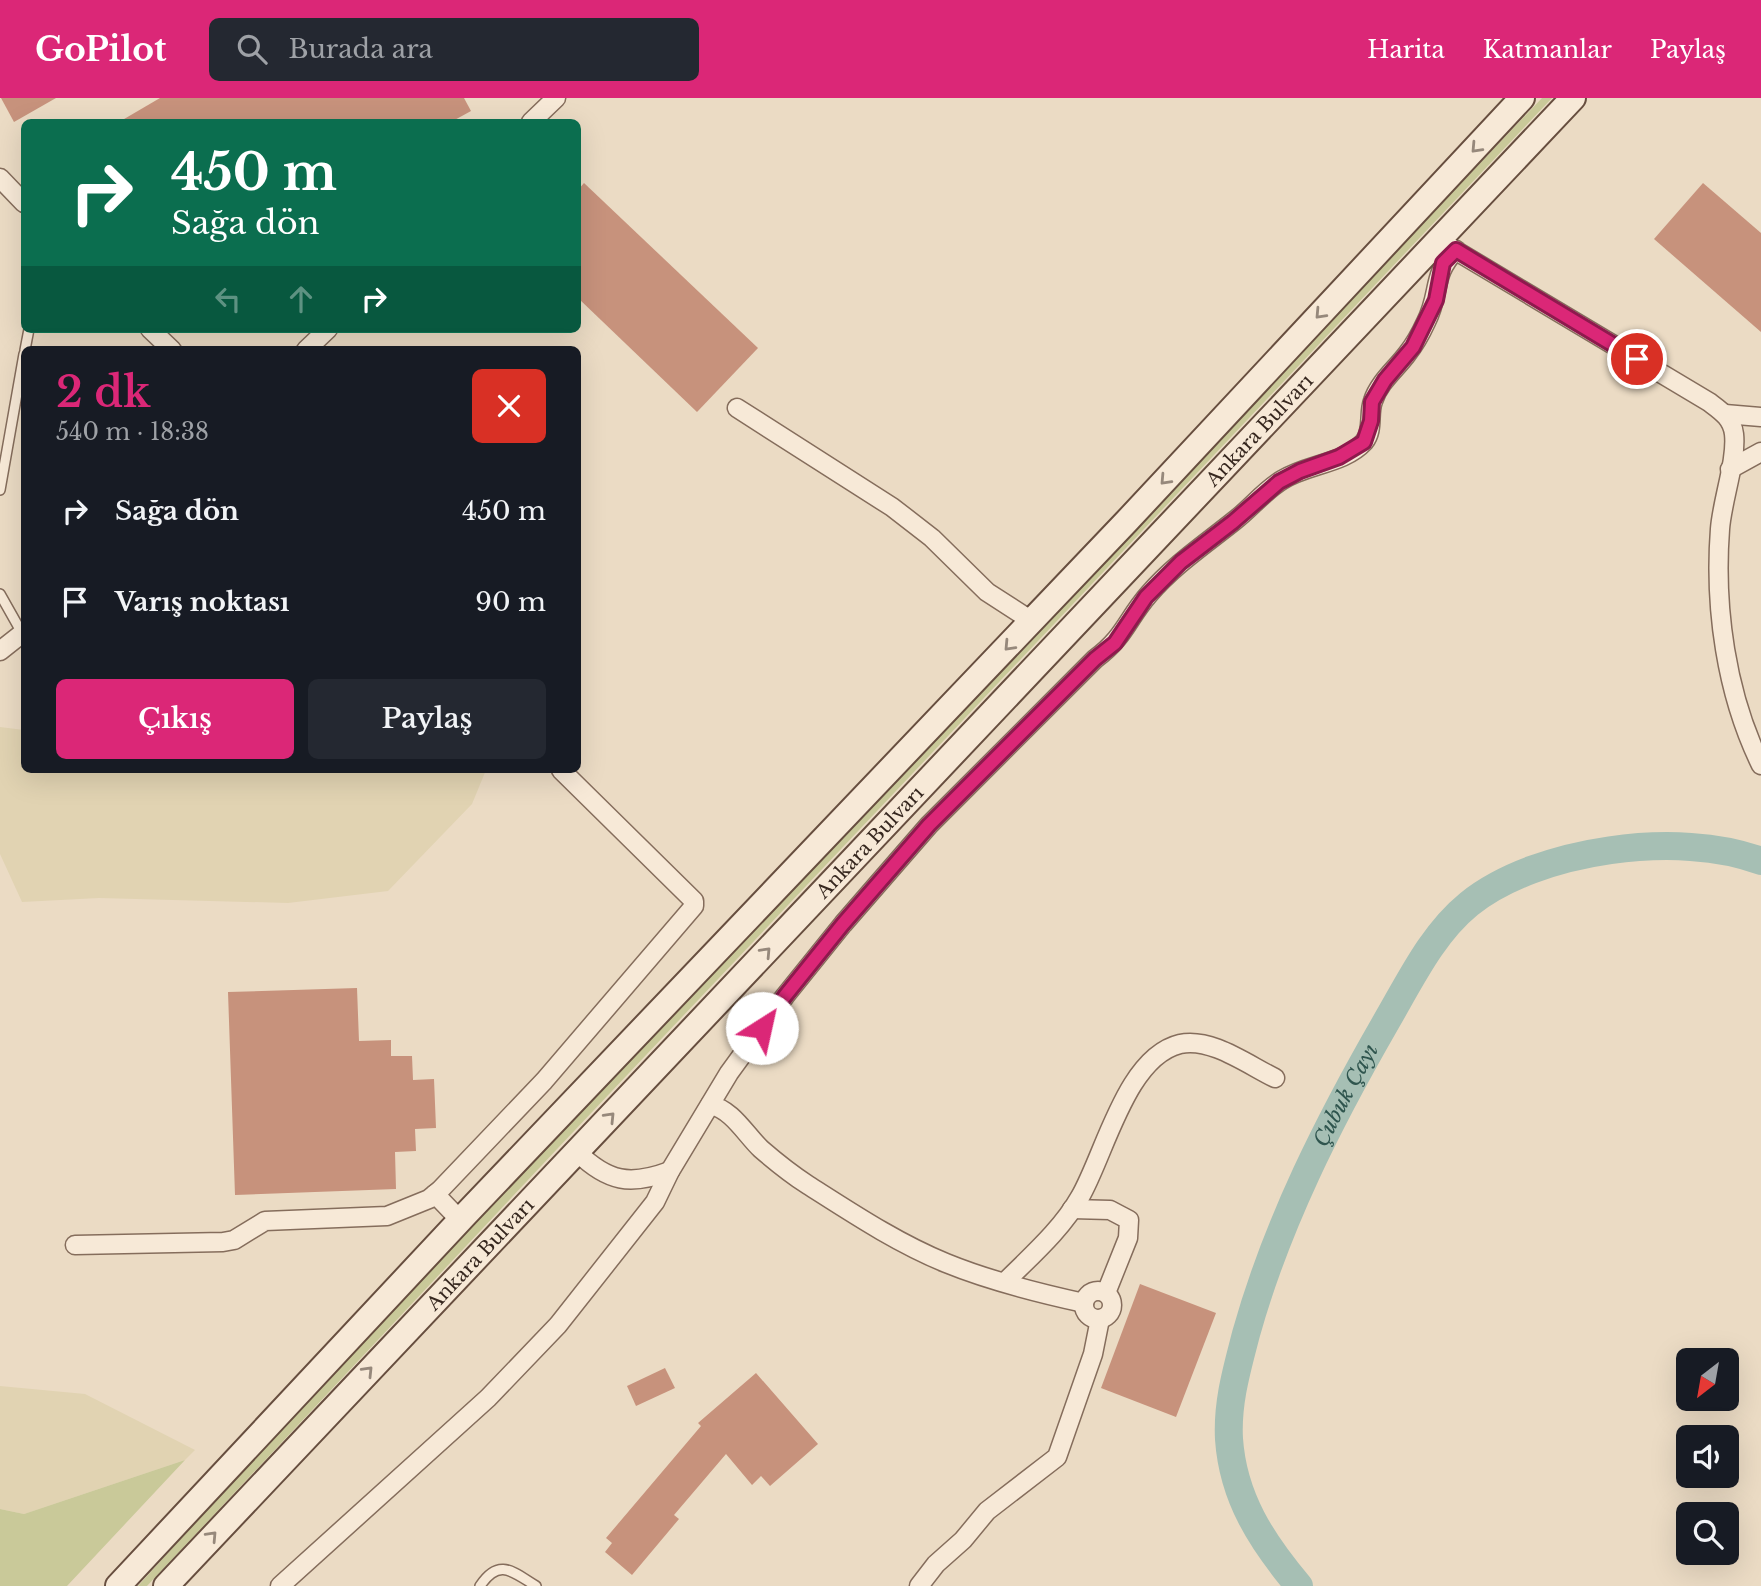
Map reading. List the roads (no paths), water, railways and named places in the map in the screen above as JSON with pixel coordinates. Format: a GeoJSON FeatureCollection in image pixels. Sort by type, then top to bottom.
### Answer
{"type":"FeatureCollection","features":[{"type":"Feature","properties":{"kind":"main road","name":"Ankara Bulvarı"},"geometry":{"type":"LineString","coordinates":[[118,1586],[460,1220],[1032,621],[1522,98]]}},
{"type":"Feature","properties":{"kind":"main road","name":"Ankara Bulvarı"},"geometry":{"type":"LineString","coordinates":[[166,1586],[577,1152],[1448,245],[1573,98]]}},
{"type":"Feature","properties":{"kind":"street"},"geometry":{"type":"LineString","coordinates":[[534,119],[556,98]]}},
{"type":"Feature","properties":{"kind":"street"},"geometry":{"type":"LineString","coordinates":[[0,178],[21,199]]}},
{"type":"Feature","properties":{"kind":"street"},"geometry":{"type":"LineString","coordinates":[[280,1586],[488,1398],[578,1302],[655,1202],[670,1171],[729,1073],[785,996],[898,858],[929,825],[1095,659],[1115,643],[1155,587],[1181,562],[1279,482],[1339,457],[1364,442],[1371,421],[1372,402],[1385,380],[1413,347],[1436,300],[1438,278],[1448,245],[1709,402],[1725,414],[1732,424],[1734,435],[1720,527],[1721,616],[1738,701],[1761,765]]}},
{"type":"Feature","properties":{"kind":"street"},"geometry":{"type":"LineString","coordinates":[[154,333],[168,346]]}},
{"type":"Feature","properties":{"kind":"street"},"geometry":{"type":"LineString","coordinates":[[310,346],[323,333]]}},
{"type":"Feature","properties":{"kind":"street"},"geometry":{"type":"LineString","coordinates":[[737,408],[892,507],[932,538],[987,592],[1032,621]]}},
{"type":"Feature","properties":{"kind":"street"},"geometry":{"type":"LineString","coordinates":[[1725,414],[1761,417]]}},
{"type":"Feature","properties":{"kind":"street"},"geometry":{"type":"LineString","coordinates":[[1730,469],[1761,452]]}},
{"type":"Feature","properties":{"kind":"street"},"geometry":{"type":"LineString","coordinates":[[0,651],[21,634]]}},
{"type":"Feature","properties":{"kind":"street"},"geometry":{"type":"LineString","coordinates":[[75,1245],[223,1242],[234,1240],[265,1221],[387,1216],[414,1206],[435,1194],[544,1081],[694,906],[694,901],[564,773]]}},
{"type":"Feature","properties":{"kind":"street"},"geometry":{"type":"LineString","coordinates":[[1005,1282],[1080,1198],[1131,1089],[1147,1064],[1167,1049],[1182,1044],[1207,1046],[1275,1078]]}},
{"type":"Feature","properties":{"kind":"street"},"geometry":{"type":"LineString","coordinates":[[710,1105],[726,1112],[760,1148],[787,1170],[861,1219],[909,1246],[947,1263],[1005,1282],[1084,1303]]}},
{"type":"Feature","properties":{"kind":"street"},"geometry":{"type":"LineString","coordinates":[[577,1152],[604,1173],[626,1181],[652,1178],[670,1171]]}},
{"type":"Feature","properties":{"kind":"street"},"geometry":{"type":"LineString","coordinates":[[435,1194],[460,1220]]}},
{"type":"Feature","properties":{"kind":"street"},"geometry":{"type":"LineString","coordinates":[[1072,1209],[1110,1210],[1129,1220],[1128,1238],[1106,1293]]}},
{"type":"Feature","properties":{"kind":"street"},"geometry":{"type":"LineString","coordinates":[[1097,1290],[1106,1293],[1113,1306],[1106,1317],[1100,1319],[1088,1315],[1084,1303],[1091,1292],[1097,1290]]}},
{"type":"Feature","properties":{"kind":"street"},"geometry":{"type":"LineString","coordinates":[[919,1586],[936,1564],[963,1541],[987,1511],[1057,1457],[1093,1354],[1100,1319]]}},
{"type":"Feature","properties":{"kind":"lane"},"geometry":{"type":"LineString","coordinates":[[0,490],[21,374]]}},
{"type":"Feature","properties":{"kind":"lane"},"geometry":{"type":"LineString","coordinates":[[0,594],[21,629]]}},
{"type":"Feature","properties":{"kind":"lane"},"geometry":{"type":"LineString","coordinates":[[480,1586],[492,1571],[497,1569],[514,1573],[536,1586]]}},
{"type":"Feature","properties":{"kind":"waterway","name":"Çubuk Çayı"},"geometry":{"type":"LineString","coordinates":[[1299,1586],[1262,1536],[1236,1481],[1229,1439],[1233,1386],[1246,1334],[1273,1252],[1306,1174],[1344,1097],[1423,959],[1444,929],[1469,904],[1498,885],[1532,870],[1570,858],[1651,846],[1691,847],[1728,852],[1761,861]]}}]}
